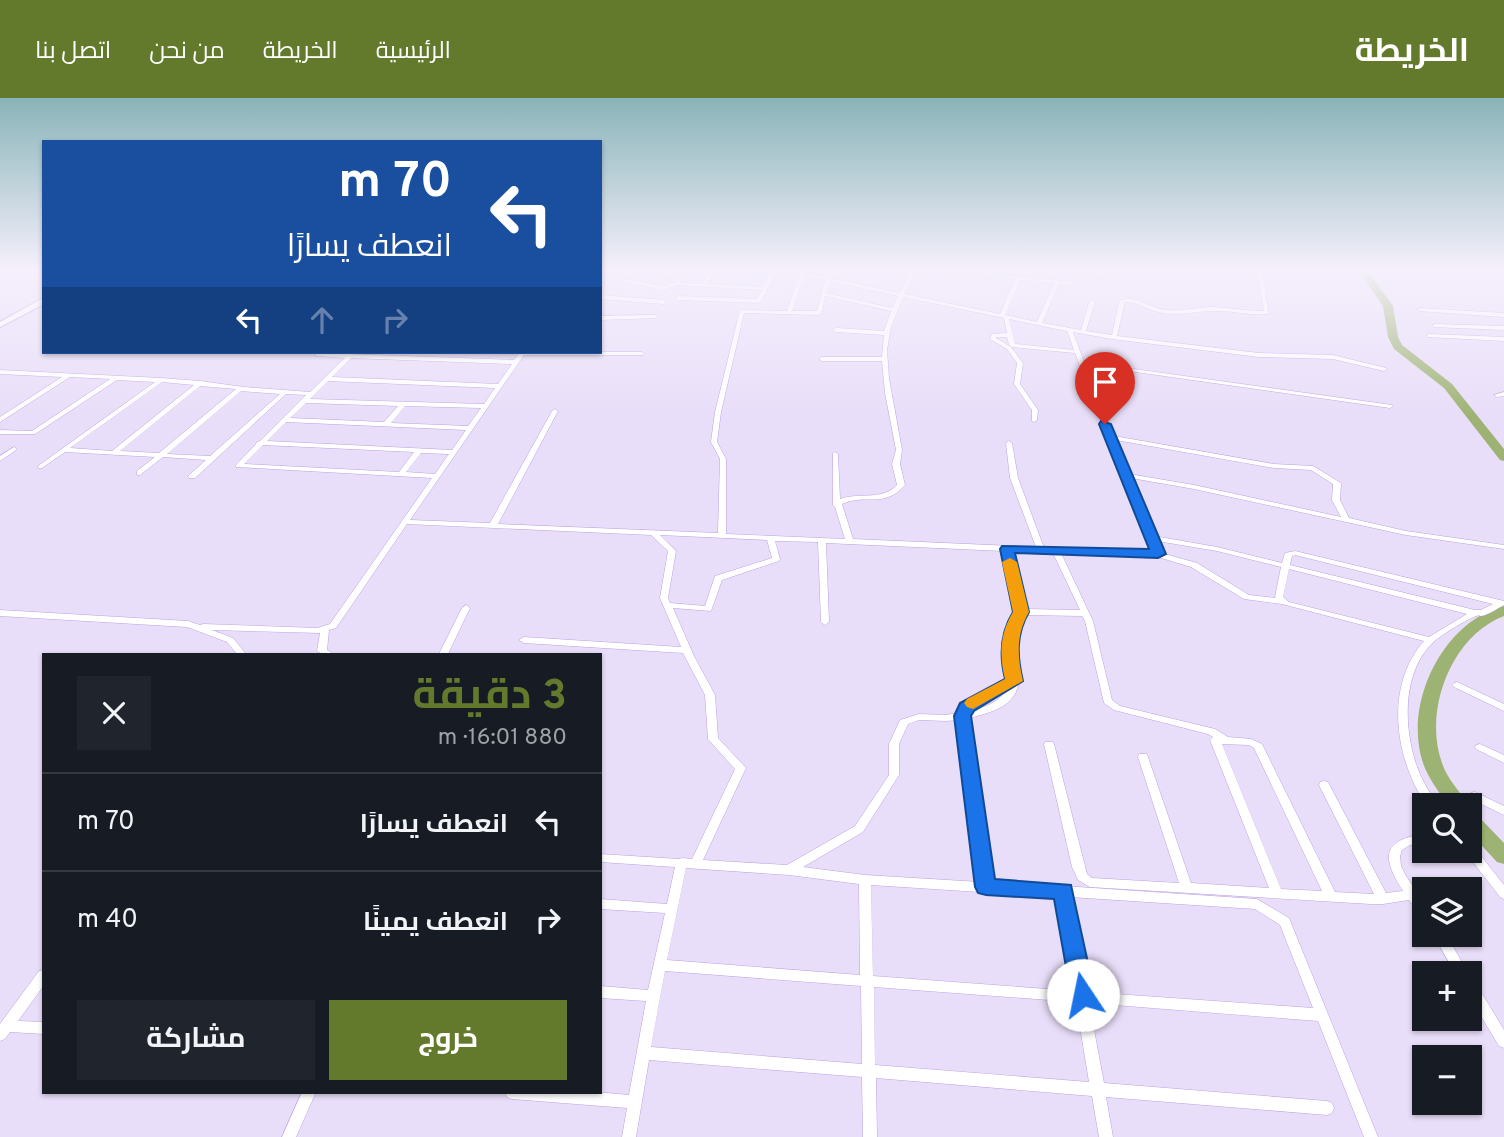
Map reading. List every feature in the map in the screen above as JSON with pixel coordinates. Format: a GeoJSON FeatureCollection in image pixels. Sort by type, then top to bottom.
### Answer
{"type":"FeatureCollection","features":[{"type":"Feature","properties":{"kind":"street"},"geometry":{"type":"LineString","coordinates":[[722,535],[723,459],[714,442],[718,412],[740,318]]}},
{"type":"Feature","properties":{"kind":"street"},"geometry":{"type":"LineString","coordinates":[[837,505],[849,498],[889,496],[901,485],[896,464],[899,450],[884,359],[886,333],[891,318]]}},
{"type":"Feature","properties":{"kind":"street"},"geometry":{"type":"LineString","coordinates":[[1005,318],[1012,345],[1078,352]]}},
{"type":"Feature","properties":{"kind":"street"},"geometry":{"type":"LineString","coordinates":[[1016,318],[1112,337],[1259,355],[1333,357],[1384,369]]}},
{"type":"Feature","properties":{"kind":"street"},"geometry":{"type":"LineString","coordinates":[[1039,323],[1041,318]]}},
{"type":"Feature","properties":{"kind":"street"},"geometry":{"type":"LineString","coordinates":[[1083,332],[1087,318]]}},
{"type":"Feature","properties":{"kind":"street"},"geometry":{"type":"LineString","coordinates":[[1112,337],[1117,318]]}},
{"type":"Feature","properties":{"kind":"street"},"geometry":{"type":"LineString","coordinates":[[1435,326],[1504,328]]}},
{"type":"Feature","properties":{"kind":"street"},"geometry":{"type":"LineString","coordinates":[[836,330],[886,333]]}},
{"type":"Feature","properties":{"kind":"street"},"geometry":{"type":"LineString","coordinates":[[1069,330],[1158,555]]}},
{"type":"Feature","properties":{"kind":"street"},"geometry":{"type":"LineString","coordinates":[[1008,335],[995,335],[993,339],[1009,348],[1020,363],[1017,384],[1035,410],[1034,419]]}},
{"type":"Feature","properties":{"kind":"street"},"geometry":{"type":"LineString","coordinates":[[1429,336],[1504,339]]}},
{"type":"Feature","properties":{"kind":"street"},"geometry":{"type":"LineString","coordinates":[[602,353],[642,354]]}},
{"type":"Feature","properties":{"kind":"street"},"geometry":{"type":"LineString","coordinates":[[0,613],[203,627],[325,630],[333,626],[522,354]]}},
{"type":"Feature","properties":{"kind":"street"},"geometry":{"type":"LineString","coordinates":[[318,355],[516,362]]}},
{"type":"Feature","properties":{"kind":"street"},"geometry":{"type":"LineString","coordinates":[[351,356],[237,466],[435,477]]}},
{"type":"Feature","properties":{"kind":"street"},"geometry":{"type":"LineString","coordinates":[[822,359],[884,359]]}},
{"type":"Feature","properties":{"kind":"street"},"geometry":{"type":"LineString","coordinates":[[1082,363],[1390,406]]}},
{"type":"Feature","properties":{"kind":"street"},"geometry":{"type":"LineString","coordinates":[[0,372],[161,380],[312,394]]}},
{"type":"Feature","properties":{"kind":"street"},"geometry":{"type":"LineString","coordinates":[[0,420],[69,375]]}},
{"type":"Feature","properties":{"kind":"street"},"geometry":{"type":"LineString","coordinates":[[0,432],[33,433],[117,377]]}},
{"type":"Feature","properties":{"kind":"street"},"geometry":{"type":"LineString","coordinates":[[327,379],[499,386]]}},
{"type":"Feature","properties":{"kind":"street"},"geometry":{"type":"LineString","coordinates":[[40,467],[161,380]]}},
{"type":"Feature","properties":{"kind":"street"},"geometry":{"type":"LineString","coordinates":[[113,453],[200,383]]}},
{"type":"Feature","properties":{"kind":"street"},"geometry":{"type":"LineString","coordinates":[[141,473],[241,389]]}},
{"type":"Feature","properties":{"kind":"street"},"geometry":{"type":"LineString","coordinates":[[191,476],[285,392]]}},
{"type":"Feature","properties":{"kind":"street"},"geometry":{"type":"LineString","coordinates":[[304,401],[485,406]]}},
{"type":"Feature","properties":{"kind":"street"},"geometry":{"type":"LineString","coordinates":[[385,425],[403,404]]}},
{"type":"Feature","properties":{"kind":"street"},"geometry":{"type":"LineString","coordinates":[[493,525],[555,411]]}},
{"type":"Feature","properties":{"kind":"street"},"geometry":{"type":"LineString","coordinates":[[284,420],[469,428]]}},
{"type":"Feature","properties":{"kind":"street"},"geometry":{"type":"LineString","coordinates":[[1110,437],[1274,466],[1316,469],[1336,480],[1336,500],[1347,521]]}},
{"type":"Feature","properties":{"kind":"street"},"geometry":{"type":"LineString","coordinates":[[259,443],[452,452]]}},
{"type":"Feature","properties":{"kind":"street"},"geometry":{"type":"LineString","coordinates":[[1009,443],[1017,488],[1041,550]]}},
{"type":"Feature","properties":{"kind":"street"},"geometry":{"type":"LineString","coordinates":[[0,459],[14,449]]}},
{"type":"Feature","properties":{"kind":"street"},"geometry":{"type":"LineString","coordinates":[[64,450],[212,458]]}},
{"type":"Feature","properties":{"kind":"street"},"geometry":{"type":"LineString","coordinates":[[400,475],[419,451]]}},
{"type":"Feature","properties":{"kind":"street"},"geometry":{"type":"LineString","coordinates":[[835,454],[837,505],[850,541]]}},
{"type":"Feature","properties":{"kind":"street"},"geometry":{"type":"LineString","coordinates":[[1125,475],[1194,487],[1418,536],[1504,547]]}},
{"type":"Feature","properties":{"kind":"street"},"geometry":{"type":"LineString","coordinates":[[406,522],[1158,555],[1195,565],[1247,597],[1283,602],[1430,640]]}},
{"type":"Feature","properties":{"kind":"street"},"geometry":{"type":"LineString","coordinates":[[652,532],[672,551],[663,592],[687,650],[710,695],[713,739],[741,768],[696,863]]}},
{"type":"Feature","properties":{"kind":"street"},"geometry":{"type":"LineString","coordinates":[[668,605],[708,609],[718,578],[776,558],[770,538]]}},
{"type":"Feature","properties":{"kind":"street"},"geometry":{"type":"LineString","coordinates":[[1151,538],[1217,549],[1287,567],[1475,613],[1483,613],[1501,603],[1295,553],[1288,555],[1287,567],[1279,597],[1283,602]]}},
{"type":"Feature","properties":{"kind":"street"},"geometry":{"type":"LineString","coordinates":[[822,540],[825,622]]}},
{"type":"Feature","properties":{"kind":"street"},"geometry":{"type":"LineString","coordinates":[[986,887],[962,716],[967,707],[1014,681],[1010,662],[1011,629],[1021,612],[1007,549]]}},
{"type":"Feature","properties":{"kind":"street"},"geometry":{"type":"LineString","coordinates":[[1056,551],[1093,633],[1105,698],[1110,705],[1211,731],[1225,740]]}},
{"type":"Feature","properties":{"kind":"street"},"geometry":{"type":"LineString","coordinates":[[444,653],[466,608]]}},
{"type":"Feature","properties":{"kind":"street"},"geometry":{"type":"LineString","coordinates":[[1021,612],[1085,613]]}},
{"type":"Feature","properties":{"kind":"street"},"geometry":{"type":"LineString","coordinates":[[1424,793],[1413,776],[1405,743],[1405,706],[1409,680],[1414,663],[1430,640],[1475,613]]}},
{"type":"Feature","properties":{"kind":"street"},"geometry":{"type":"LineString","coordinates":[[203,627],[230,640],[240,653]]}},
{"type":"Feature","properties":{"kind":"street"},"geometry":{"type":"LineString","coordinates":[[325,630],[322,651],[326,653]]}},
{"type":"Feature","properties":{"kind":"street"},"geometry":{"type":"LineString","coordinates":[[524,640],[687,650]]}},
{"type":"Feature","properties":{"kind":"street"},"geometry":{"type":"LineString","coordinates":[[1457,685],[1504,708]]}},
{"type":"Feature","properties":{"kind":"street"},"geometry":{"type":"LineString","coordinates":[[789,870],[859,829],[894,775],[894,744],[904,722],[915,717],[962,716]]}},
{"type":"Feature","properties":{"kind":"street"},"geometry":{"type":"LineString","coordinates":[[1277,893],[1215,741],[1225,740],[1258,746],[1331,897]]}},
{"type":"Feature","properties":{"kind":"street"},"geometry":{"type":"LineString","coordinates":[[1049,744],[1082,877],[1095,883],[1383,900],[1412,895],[1399,873],[1393,854],[1395,846],[1402,841],[1412,840]]}},
{"type":"Feature","properties":{"kind":"street"},"geometry":{"type":"LineString","coordinates":[[1480,747],[1504,759]]}},
{"type":"Feature","properties":{"kind":"street"},"geometry":{"type":"LineString","coordinates":[[1143,757],[1186,887]]}},
{"type":"Feature","properties":{"kind":"street"},"geometry":{"type":"LineString","coordinates":[[1324,785],[1383,900]]}},
{"type":"Feature","properties":{"kind":"street"},"geometry":{"type":"LineString","coordinates":[[1482,800],[1504,811]]}},
{"type":"Feature","properties":{"kind":"street"},"geometry":{"type":"LineString","coordinates":[[602,858],[789,870],[865,880],[1240,902],[1268,908],[1285,922],[1371,1137]]}},
{"type":"Feature","properties":{"kind":"street"},"geometry":{"type":"LineString","coordinates":[[629,1137],[653,996],[682,862]]}},
{"type":"Feature","properties":{"kind":"street"},"geometry":{"type":"LineString","coordinates":[[1479,863],[1504,894]]}},
{"type":"Feature","properties":{"kind":"street"},"geometry":{"type":"LineString","coordinates":[[865,880],[870,1137]]}},
{"type":"Feature","properties":{"kind":"street"},"geometry":{"type":"LineString","coordinates":[[1063,891],[1106,1137]]}},
{"type":"Feature","properties":{"kind":"street"},"geometry":{"type":"LineString","coordinates":[[602,904],[670,909]]}},
{"type":"Feature","properties":{"kind":"street"},"geometry":{"type":"LineString","coordinates":[[659,965],[1322,1015]]}},
{"type":"Feature","properties":{"kind":"street"},"geometry":{"type":"LineString","coordinates":[[3,1030],[42,978]]}},
{"type":"Feature","properties":{"kind":"street"},"geometry":{"type":"LineString","coordinates":[[602,992],[653,996]]}},
{"type":"Feature","properties":{"kind":"street"},"geometry":{"type":"LineString","coordinates":[[1482,1006],[1504,1042]]}},
{"type":"Feature","properties":{"kind":"street"},"geometry":{"type":"LineString","coordinates":[[3,1030],[42,1028]]}},
{"type":"Feature","properties":{"kind":"street"},"geometry":{"type":"LineString","coordinates":[[644,1053],[1326,1108]]}},
{"type":"Feature","properties":{"kind":"street"},"geometry":{"type":"LineString","coordinates":[[289,1137],[308,1094]]}},
{"type":"Feature","properties":{"kind":"street"},"geometry":{"type":"LineString","coordinates":[[537,1094],[635,1102]]}},
{"type":"Feature","properties":{"kind":"waterway"},"geometry":{"type":"LineString","coordinates":[[1390,318],[1393,337],[1398,347],[1448,386],[1504,457]]}},
{"type":"Feature","properties":{"kind":"waterway"},"geometry":{"type":"LineString","coordinates":[[1450,793],[1432,763],[1428,743],[1432,696],[1440,672],[1452,650],[1467,632],[1484,618],[1504,611]]}},
{"type":"Feature","properties":{"kind":"waterway"},"geometry":{"type":"LineString","coordinates":[[1482,833],[1504,856]]}},
{"type":"Feature","properties":{"kind":"slow traffic"},"geometry":{"type":"LineString","coordinates":[[973,703],[1014,681],[1010,662],[1011,629],[1021,612],[1010,562]]}},
{"type":"Feature","properties":{"kind":"route"},"geometry":{"type":"LineString","coordinates":[[1083,995],[1063,891],[986,887],[962,716],[967,707],[1014,681],[1010,662],[1011,629],[1021,612],[1007,549],[1154,556],[1158,554],[1105,424]]}}]}
